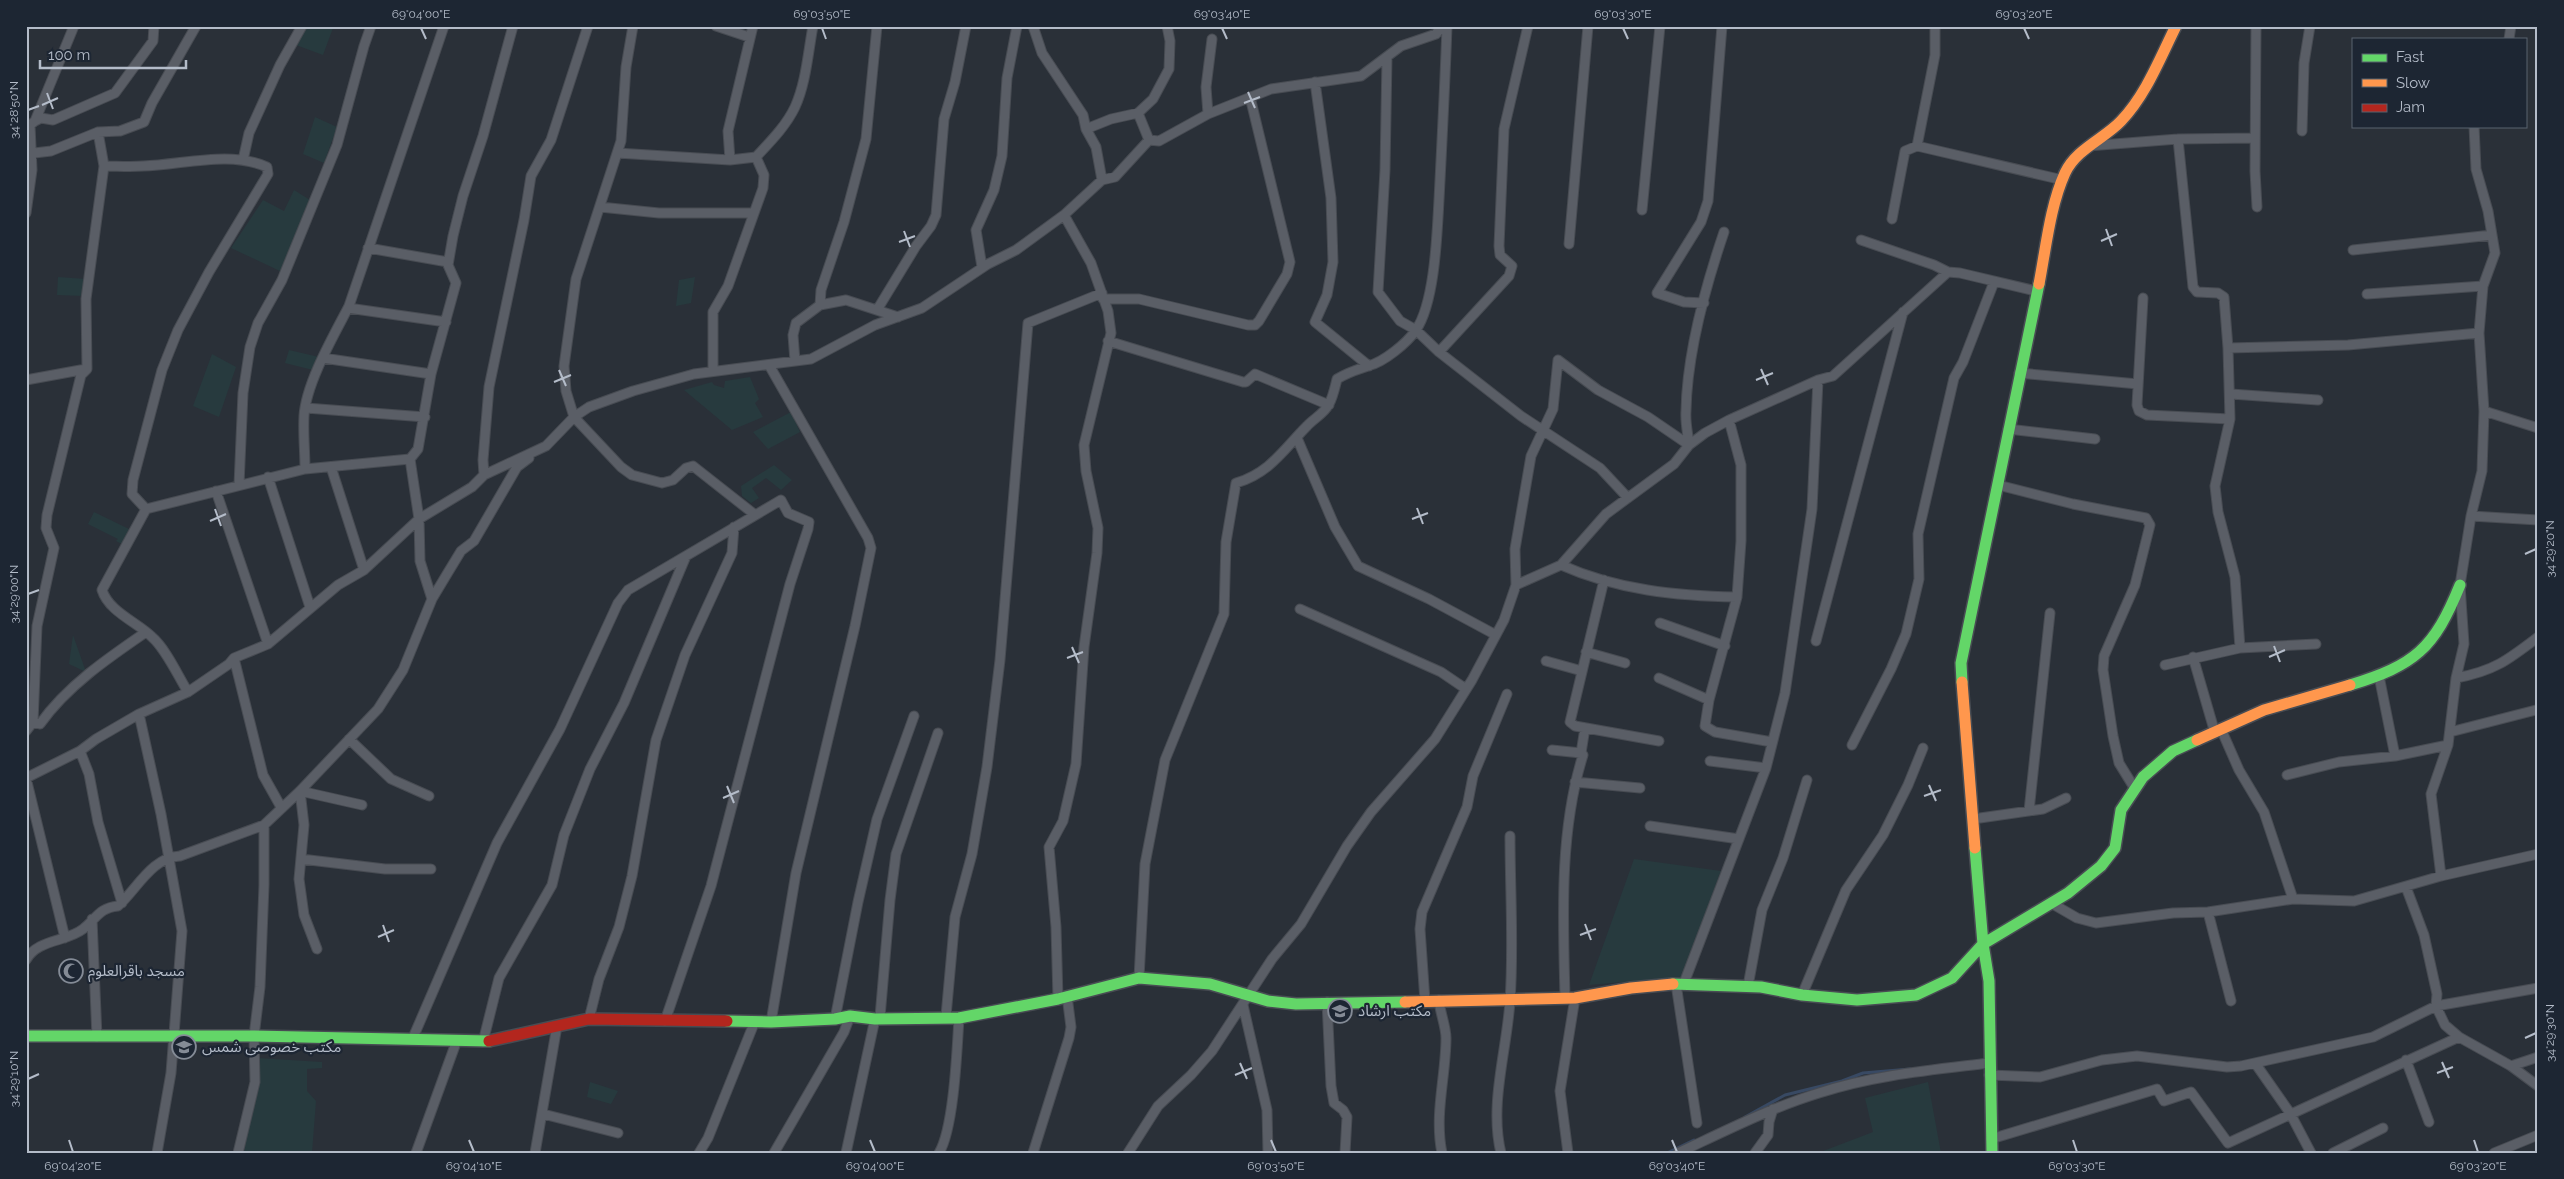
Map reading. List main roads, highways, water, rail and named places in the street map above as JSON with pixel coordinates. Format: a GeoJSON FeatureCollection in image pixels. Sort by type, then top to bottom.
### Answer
{"type":"FeatureCollection","features":[{"type":"Feature","properties":{"kind":"waterway"},"geometry":{"type":"LineString","coordinates":[[1745,1117],[1785,1095],[1842,1081],[1863,1073],[1910,1069]]}},
{"type":"Feature","properties":{"kind":"waterway"},"geometry":{"type":"LineString","coordinates":[[1667,1153],[1694,1140]]}},
{"type":"Feature","properties":{"kind":"place","name":"مسجد باقرالعلوم"},"geometry":{"type":"Point","coordinates":[71,971]}},
{"type":"Feature","properties":{"kind":"place","name":"مکتب ارشاد"},"geometry":{"type":"Point","coordinates":[1340,1011]}},
{"type":"Feature","properties":{"kind":"place","name":"مکتب خصوصی شمس"},"geometry":{"type":"Point","coordinates":[184,1047]}}]}
